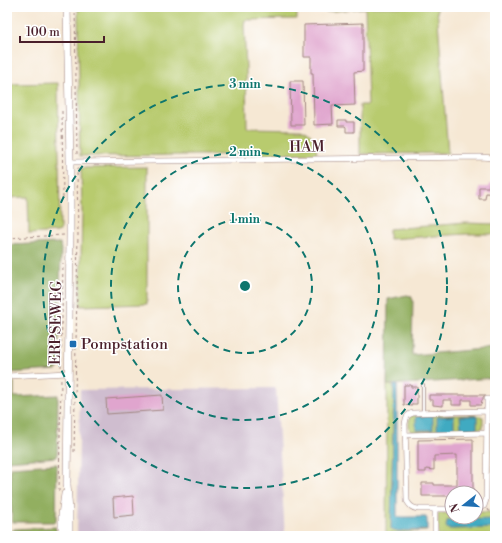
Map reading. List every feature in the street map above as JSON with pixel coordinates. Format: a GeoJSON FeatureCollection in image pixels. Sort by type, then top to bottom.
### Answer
{"type":"FeatureCollection","features":[{"type":"Feature","properties":{"kind":"main road"},"geometry":{"type":"LineString","coordinates":[[67,7],[70,162]]}},
{"type":"Feature","properties":{"kind":"main road","name":"ERPSEWEG"},"geometry":{"type":"LineString","coordinates":[[62,536],[64,373],[70,235],[70,162]]}},
{"type":"Feature","properties":{"kind":"main road","name":"ERPSEWEG"},"geometry":{"type":"LineString","coordinates":[[63,483],[69,512],[69,536]]}},
{"type":"Feature","properties":{"kind":"street","name":"HAM"},"geometry":{"type":"LineString","coordinates":[[70,162],[495,158]]}},
{"type":"Feature","properties":{"kind":"street"},"geometry":{"type":"LineString","coordinates":[[7,376],[64,373]]}},
{"type":"Feature","properties":{"kind":"street"},"geometry":{"type":"LineString","coordinates":[[484,506],[486,500],[487,399],[495,399]]}},
{"type":"Feature","properties":{"kind":"street"},"geometry":{"type":"LineString","coordinates":[[444,509],[413,508],[407,501],[406,418],[408,414],[423,412],[487,411]]}},
{"type":"Feature","properties":{"kind":"street"},"geometry":{"type":"LineString","coordinates":[[406,435],[486,433]]}},
{"type":"Feature","properties":{"kind":"street"},"geometry":{"type":"LineString","coordinates":[[435,509],[435,536]]}},
{"type":"Feature","properties":{"kind":"lane"},"geometry":{"type":"LineString","coordinates":[[423,385],[423,412]]}},
{"type":"Feature","properties":{"kind":"path"},"geometry":{"type":"LineString","coordinates":[[63,206],[70,162],[75,7]]}},
{"type":"Feature","properties":{"kind":"path","name":"ERPSEWEG"},"geometry":{"type":"LineString","coordinates":[[70,162],[78,234],[74,451]]}},
{"type":"Feature","properties":{"kind":"path"},"geometry":{"type":"LineString","coordinates":[[7,238],[70,235]]}},
{"type":"Feature","properties":{"kind":"path","name":"ERPSEWEG"},"geometry":{"type":"LineString","coordinates":[[63,263],[63,483]]}},
{"type":"Feature","properties":{"kind":"path"},"geometry":{"type":"LineString","coordinates":[[484,506],[490,511],[495,511]]}},
{"type":"Feature","properties":{"kind":"shaded area"},"geometry":{"type":"Polygon","coordinates":[[[276,388],[285,536],[77,536],[80,390],[276,388]]]}},
{"type":"Feature","properties":{"kind":"green space"},"geometry":{"type":"Polygon","coordinates":[[[78,7],[318,7],[297,11],[297,19],[245,20],[244,25],[247,128],[301,129],[309,133],[313,138],[317,154],[80,156],[78,7]]]}},
{"type":"Feature","properties":{"kind":"green space"},"geometry":{"type":"Polygon","coordinates":[[[325,7],[437,7],[448,153],[360,154],[360,105],[368,105],[365,8],[326,12],[325,7]]]}},
{"type":"Feature","properties":{"kind":"green space"},"geometry":{"type":"Polygon","coordinates":[[[58,83],[60,231],[29,234],[28,197],[7,198],[7,84],[58,83]]]}},
{"type":"Feature","properties":{"kind":"green space"},"geometry":{"type":"Polygon","coordinates":[[[147,167],[147,304],[80,306],[82,212],[81,168],[147,167]]]}},
{"type":"Feature","properties":{"kind":"green space"},"geometry":{"type":"Polygon","coordinates":[[[466,223],[495,224],[495,234],[466,234],[389,239],[389,229],[466,223]]]}},
{"type":"Feature","properties":{"kind":"green space"},"geometry":{"type":"Polygon","coordinates":[[[60,243],[58,369],[7,373],[7,245],[60,243]]]}},
{"type":"Feature","properties":{"kind":"green space"},"geometry":{"type":"Polygon","coordinates":[[[407,295],[411,296],[413,300],[412,355],[495,348],[495,378],[387,385],[388,299],[407,295]]]}},
{"type":"Feature","properties":{"kind":"green space"},"geometry":{"type":"Polygon","coordinates":[[[7,382],[14,382],[15,397],[58,395],[57,457],[7,461],[7,382]]]}},
{"type":"Feature","properties":{"kind":"green space"},"geometry":{"type":"Polygon","coordinates":[[[387,385],[394,385],[391,529],[427,531],[386,534],[387,385]]]}},
{"type":"Feature","properties":{"kind":"green space"},"geometry":{"type":"Polygon","coordinates":[[[477,415],[483,417],[483,428],[478,430],[410,431],[410,416],[477,415]]]}},
{"type":"Feature","properties":{"kind":"green space"},"geometry":{"type":"Polygon","coordinates":[[[57,464],[56,522],[12,522],[10,467],[57,464]]]}},
{"type":"Feature","properties":{"kind":"green space"},"geometry":{"type":"Polygon","coordinates":[[[484,512],[495,512],[495,536],[438,536],[438,513],[444,513],[444,525],[484,525],[484,512]]]}},
{"type":"Feature","properties":{"kind":"green space"},"geometry":{"type":"Polygon","coordinates":[[[56,527],[56,536],[11,536],[11,532],[14,529],[56,527]]]}},
{"type":"Feature","properties":{"kind":"water"},"geometry":{"type":"Polygon","coordinates":[[[394,385],[398,385],[397,517],[426,517],[427,530],[398,531],[391,529],[394,385]]]}},
{"type":"Feature","properties":{"kind":"water"},"geometry":{"type":"Polygon","coordinates":[[[433,416],[433,430],[416,430],[416,417],[433,416]]]}},
{"type":"Feature","properties":{"kind":"water"},"geometry":{"type":"Polygon","coordinates":[[[454,416],[454,430],[437,430],[437,417],[454,416]]]}},
{"type":"Feature","properties":{"kind":"water"},"geometry":{"type":"Polygon","coordinates":[[[460,416],[477,416],[477,429],[461,429],[460,416]]]}},
{"type":"Feature","properties":{"kind":"water"},"geometry":{"type":"Polygon","coordinates":[[[484,519],[495,519],[495,528],[448,529],[446,527],[446,525],[484,525],[484,519]]]}},
{"type":"Feature","properties":{"kind":"building"},"geometry":{"type":"Polygon","coordinates":[[[363,23],[363,71],[354,72],[355,105],[332,106],[333,124],[314,125],[313,73],[311,73],[311,57],[304,57],[304,25],[363,23]]]}},
{"type":"Feature","properties":{"kind":"building"},"geometry":{"type":"Polygon","coordinates":[[[290,81],[303,81],[304,125],[291,125],[290,81]]]}},
{"type":"Feature","properties":{"kind":"building"},"geometry":{"type":"Polygon","coordinates":[[[338,120],[354,122],[354,132],[346,132],[345,126],[338,126],[338,120]]]}},
{"type":"Feature","properties":{"kind":"building"},"geometry":{"type":"Polygon","coordinates":[[[489,184],[495,185],[495,194],[486,193],[485,199],[479,199],[479,187],[489,187],[489,184]]]}},
{"type":"Feature","properties":{"kind":"building"},"geometry":{"type":"Polygon","coordinates":[[[404,385],[417,387],[417,404],[412,404],[412,406],[404,405],[404,385]]]}},
{"type":"Feature","properties":{"kind":"building"},"geometry":{"type":"Polygon","coordinates":[[[162,395],[163,410],[107,414],[106,399],[162,395]]]}},
{"type":"Feature","properties":{"kind":"building"},"geometry":{"type":"Polygon","coordinates":[[[429,395],[485,396],[483,397],[481,405],[471,405],[471,400],[462,400],[462,405],[452,405],[452,400],[443,400],[443,406],[433,405],[433,400],[429,400],[429,395]]]}},
{"type":"Feature","properties":{"kind":"building"},"geometry":{"type":"Polygon","coordinates":[[[473,439],[473,485],[457,485],[457,455],[434,456],[434,470],[426,469],[426,472],[418,472],[418,440],[473,439]]]}},
{"type":"Feature","properties":{"kind":"building"},"geometry":{"type":"Polygon","coordinates":[[[422,483],[434,483],[434,485],[444,485],[444,496],[422,496],[422,483]]]}},
{"type":"Feature","properties":{"kind":"building"},"geometry":{"type":"Polygon","coordinates":[[[133,496],[134,515],[114,517],[113,498],[133,496]]]}},
{"type":"Feature","properties":{"kind":"place","name":"Pompstation"},"geometry":{"type":"Point","coordinates":[73,344]}}]}
